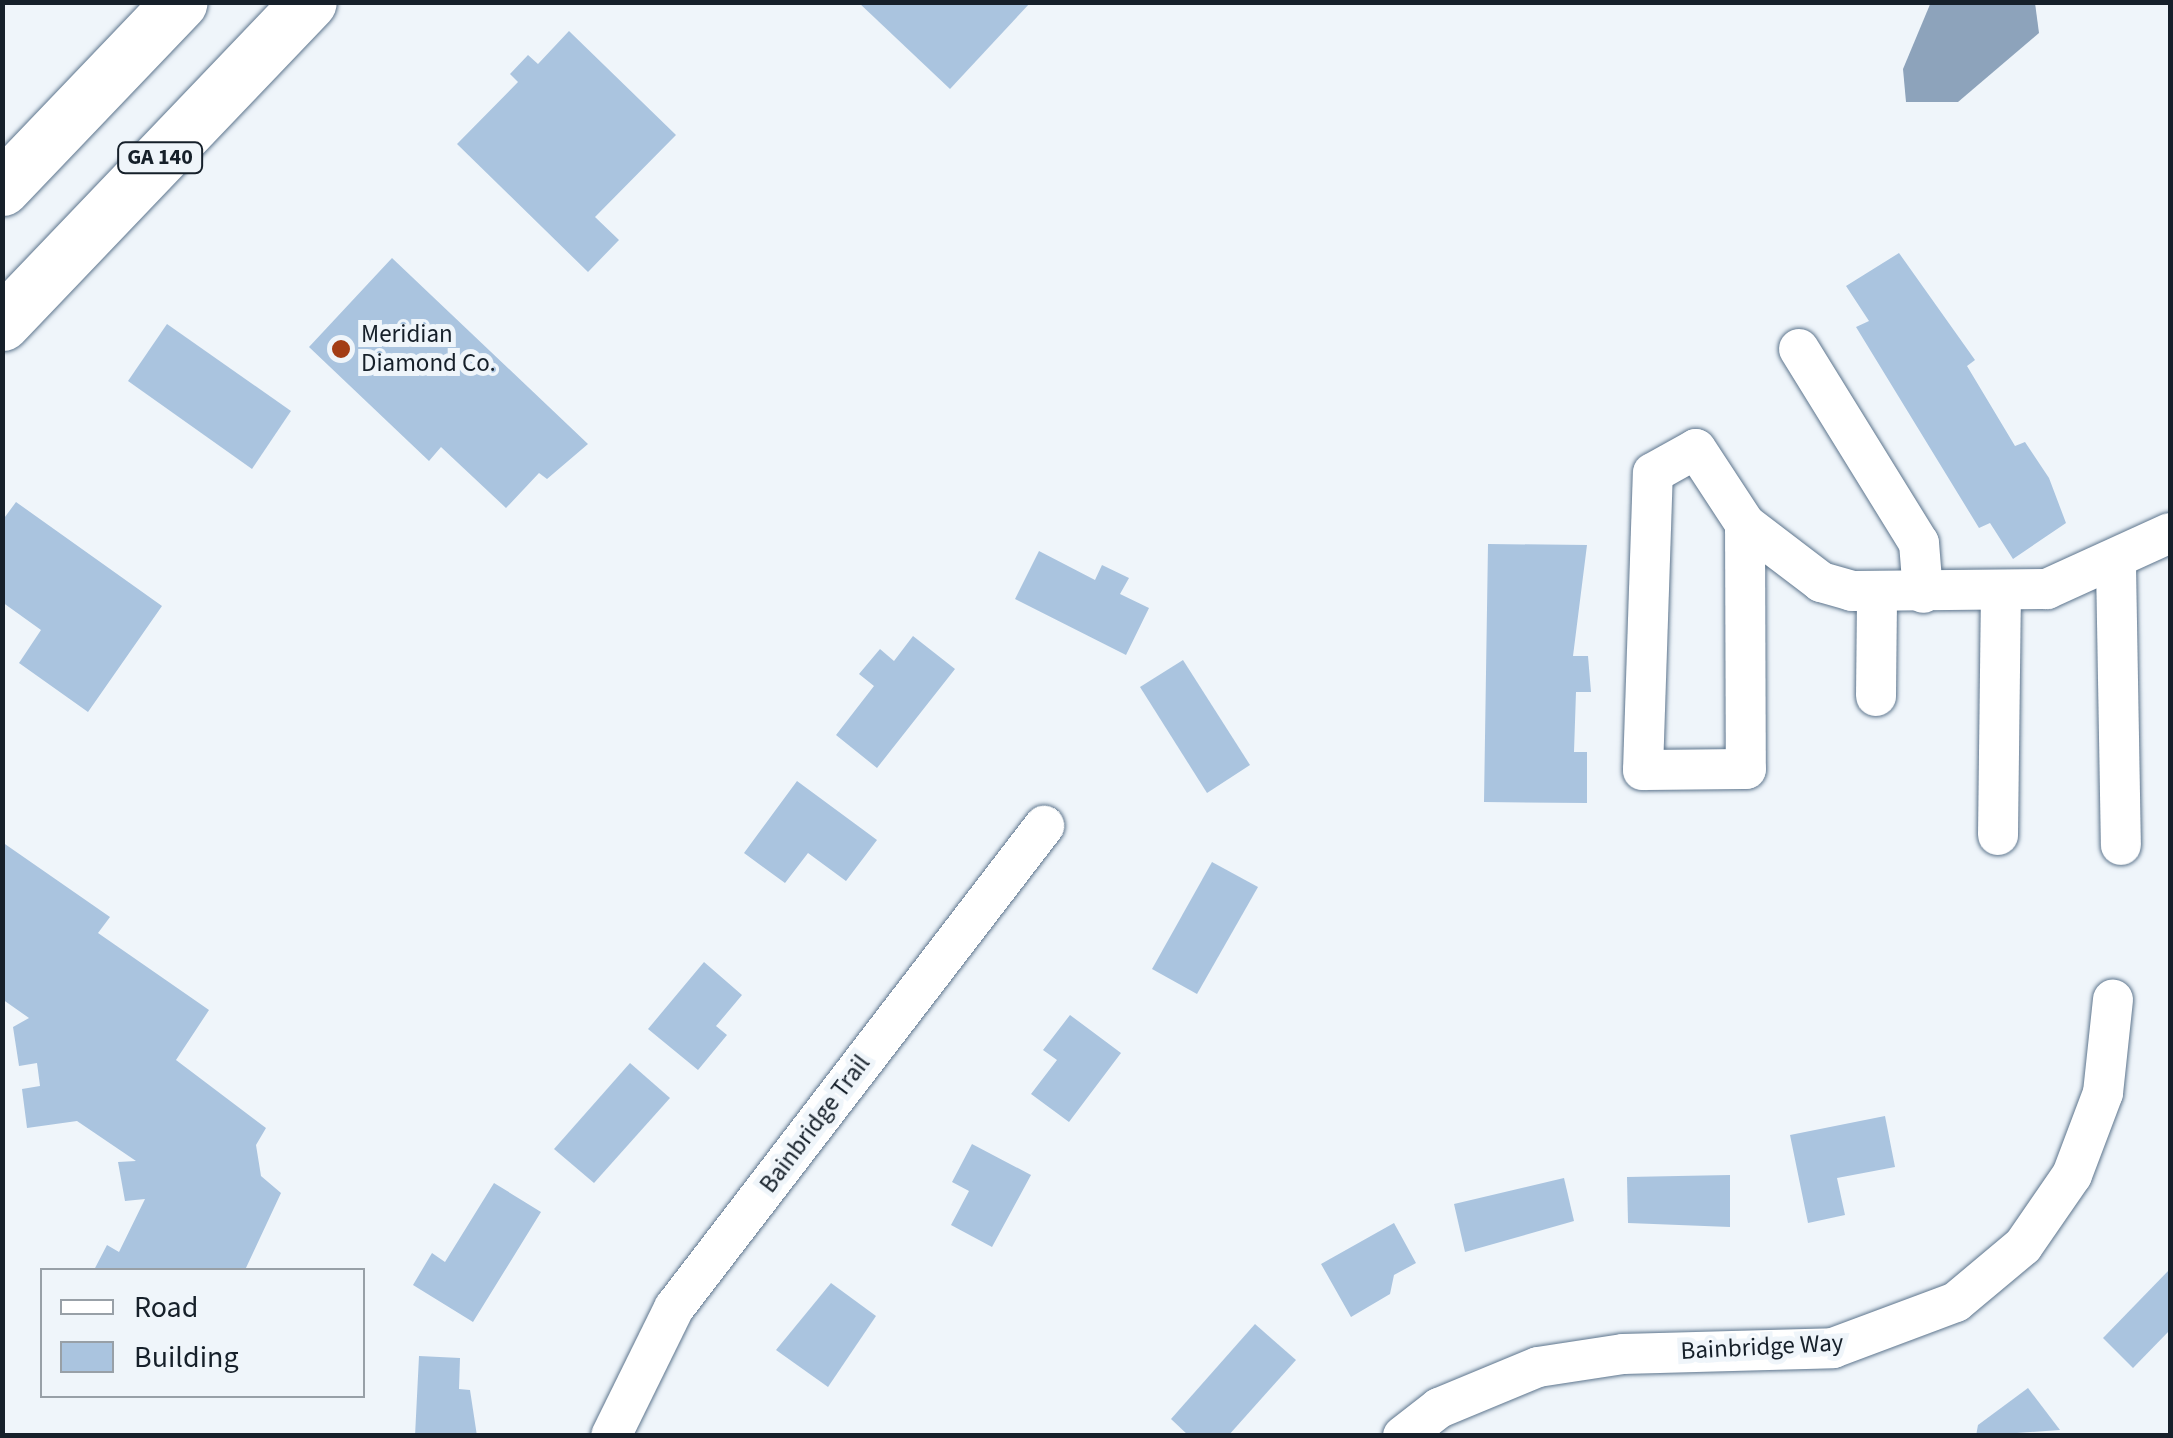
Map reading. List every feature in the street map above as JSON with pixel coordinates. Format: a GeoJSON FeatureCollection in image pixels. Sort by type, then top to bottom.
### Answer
{"type":"FeatureCollection","features":[{"type":"Feature","properties":{"kind":"main road"},"geometry":{"type":"LineString","coordinates":[[2,188],[180,2]]}},
{"type":"Feature","properties":{"kind":"main road","name":"GA 140"},"geometry":{"type":"LineString","coordinates":[[2,323],[309,2]]}},
{"type":"Feature","properties":{"kind":"street"},"geometry":{"type":"LineString","coordinates":[[1799,349],[1920,543],[1923,593]]}},
{"type":"Feature","properties":{"kind":"street"},"geometry":{"type":"LineString","coordinates":[[1745,524],[1746,769],[1643,770],[1653,474],[1696,449],[1745,524],[1821,582],[1876,592],[2001,593],[2116,564],[2170,533]]}},
{"type":"Feature","properties":{"kind":"street"},"geometry":{"type":"LineString","coordinates":[[2116,564],[2121,845]]}},
{"type":"Feature","properties":{"kind":"street"},"geometry":{"type":"LineString","coordinates":[[1876,592],[1876,696]]}},
{"type":"Feature","properties":{"kind":"street"},"geometry":{"type":"LineString","coordinates":[[1998,835],[2001,593]]}},
{"type":"Feature","properties":{"kind":"street","name":"Bainbridge Trail"},"geometry":{"type":"LineString","coordinates":[[610,1436],[674,1308],[1044,826]]}},
{"type":"Feature","properties":{"kind":"street","name":"Bainbridge Way"},"geometry":{"type":"LineString","coordinates":[[1403,1436],[1439,1408],[1538,1367],[1623,1354],[1833,1348],[1956,1302],[2023,1246],[2072,1175],[2102,1093],[2113,1000]]}},
{"type":"Feature","properties":{"kind":"water"},"geometry":{"type":"Polygon","coordinates":[[[1931,2],[2035,3],[2039,33],[1958,102],[1906,102],[1903,69],[1931,2]]]}},
{"type":"Feature","properties":{"kind":"building"},"geometry":{"type":"Polygon","coordinates":[[[858,2],[1031,2],[950,89],[858,2]]]}},
{"type":"Feature","properties":{"kind":"building"},"geometry":{"type":"Polygon","coordinates":[[[569,31],[676,135],[595,217],[619,240],[588,272],[457,144],[518,82],[510,74],[528,55],[538,64],[569,31]]]}},
{"type":"Feature","properties":{"kind":"building"},"geometry":{"type":"Polygon","coordinates":[[[1899,253],[1975,360],[1967,366],[2015,446],[2025,442],[2049,478],[2066,523],[2013,559],[1990,523],[1979,528],[1856,327],[1869,321],[1846,286],[1899,253]]]}},
{"type":"Feature","properties":{"kind":"building"},"geometry":{"type":"Polygon","coordinates":[[[392,258],[588,444],[547,479],[539,473],[506,508],[441,447],[429,461],[309,347],[392,258]]]}},
{"type":"Feature","properties":{"kind":"building"},"geometry":{"type":"Polygon","coordinates":[[[167,324],[291,411],[252,469],[128,381],[167,324]]]}},
{"type":"Feature","properties":{"kind":"building"},"geometry":{"type":"Polygon","coordinates":[[[16,502],[162,606],[88,712],[19,663],[41,630],[2,602],[2,521],[16,502]]]}},
{"type":"Feature","properties":{"kind":"building"},"geometry":{"type":"Polygon","coordinates":[[[1488,544],[1587,545],[1573,656],[1588,656],[1591,692],[1576,692],[1574,752],[1587,752],[1587,803],[1484,802],[1488,544]]]}},
{"type":"Feature","properties":{"kind":"building"},"geometry":{"type":"Polygon","coordinates":[[[1039,551],[1095,580],[1102,565],[1129,578],[1120,594],[1149,608],[1126,655],[1015,599],[1039,551]]]}},
{"type":"Feature","properties":{"kind":"building"},"geometry":{"type":"Polygon","coordinates":[[[913,636],[955,669],[877,768],[836,735],[874,686],[859,674],[880,649],[894,661],[913,636]]]}},
{"type":"Feature","properties":{"kind":"building"},"geometry":{"type":"Polygon","coordinates":[[[1183,660],[1250,765],[1207,793],[1140,687],[1183,660]]]}},
{"type":"Feature","properties":{"kind":"building"},"geometry":{"type":"Polygon","coordinates":[[[797,781],[877,840],[846,881],[808,853],[785,883],[744,853],[797,781]]]}},
{"type":"Feature","properties":{"kind":"building"},"geometry":{"type":"Polygon","coordinates":[[[2,842],[110,917],[98,933],[209,1010],[176,1060],[266,1128],[256,1145],[261,1176],[281,1193],[246,1268],[95,1268],[107,1245],[119,1252],[145,1199],[125,1201],[118,1162],[136,1161],[77,1121],[27,1128],[22,1089],[40,1086],[37,1063],[19,1066],[13,1027],[29,1018],[2,999],[2,842]]]}},
{"type":"Feature","properties":{"kind":"building"},"geometry":{"type":"Polygon","coordinates":[[[1212,862],[1258,887],[1197,994],[1152,969],[1212,862]]]}},
{"type":"Feature","properties":{"kind":"building"},"geometry":{"type":"Polygon","coordinates":[[[704,962],[742,995],[716,1026],[727,1035],[698,1070],[648,1029],[704,962]]]}},
{"type":"Feature","properties":{"kind":"building"},"geometry":{"type":"Polygon","coordinates":[[[1070,1015],[1121,1053],[1069,1122],[1031,1094],[1057,1060],[1043,1050],[1070,1015]]]}},
{"type":"Feature","properties":{"kind":"building"},"geometry":{"type":"Polygon","coordinates":[[[630,1063],[670,1098],[594,1183],[554,1149],[630,1063]]]}},
{"type":"Feature","properties":{"kind":"building"},"geometry":{"type":"Polygon","coordinates":[[[1885,1116],[1895,1167],[1837,1178],[1845,1215],[1808,1223],[1790,1135],[1885,1116]]]}},
{"type":"Feature","properties":{"kind":"building"},"geometry":{"type":"Polygon","coordinates":[[[972,1144],[1031,1175],[992,1247],[951,1225],[969,1191],[952,1182],[972,1144]]]}},
{"type":"Feature","properties":{"kind":"building"},"geometry":{"type":"Polygon","coordinates":[[[1730,1175],[1730,1227],[1628,1223],[1627,1177],[1730,1175]]]}},
{"type":"Feature","properties":{"kind":"building"},"geometry":{"type":"Polygon","coordinates":[[[1564,1178],[1574,1221],[1465,1252],[1454,1204],[1564,1178]]]}},
{"type":"Feature","properties":{"kind":"building"},"geometry":{"type":"Polygon","coordinates":[[[494,1183],[541,1212],[473,1322],[413,1285],[432,1253],[445,1262],[494,1183]]]}},
{"type":"Feature","properties":{"kind":"building"},"geometry":{"type":"Polygon","coordinates":[[[1394,1223],[1416,1263],[1394,1275],[1390,1294],[1351,1317],[1321,1264],[1394,1223]]]}},
{"type":"Feature","properties":{"kind":"building"},"geometry":{"type":"Polygon","coordinates":[[[2170,1269],[2170,1330],[2133,1368],[2103,1338],[2170,1269]]]}},
{"type":"Feature","properties":{"kind":"building"},"geometry":{"type":"Polygon","coordinates":[[[831,1283],[876,1316],[828,1387],[776,1350],[831,1283]]]}},
{"type":"Feature","properties":{"kind":"building"},"geometry":{"type":"Polygon","coordinates":[[[1255,1324],[1296,1360],[1228,1436],[1189,1436],[1171,1419],[1255,1324]]]}},
{"type":"Feature","properties":{"kind":"building"},"geometry":{"type":"Polygon","coordinates":[[[419,1356],[460,1358],[459,1389],[470,1390],[477,1436],[415,1436],[419,1356]]]}},
{"type":"Feature","properties":{"kind":"building"},"geometry":{"type":"Polygon","coordinates":[[[2028,1388],[2060,1430],[1976,1436],[1978,1425],[2028,1388]]]}},
{"type":"Feature","properties":{"kind":"place","name":"Meridian Diamond Co."},"geometry":{"type":"Point","coordinates":[341,349]}}]}
